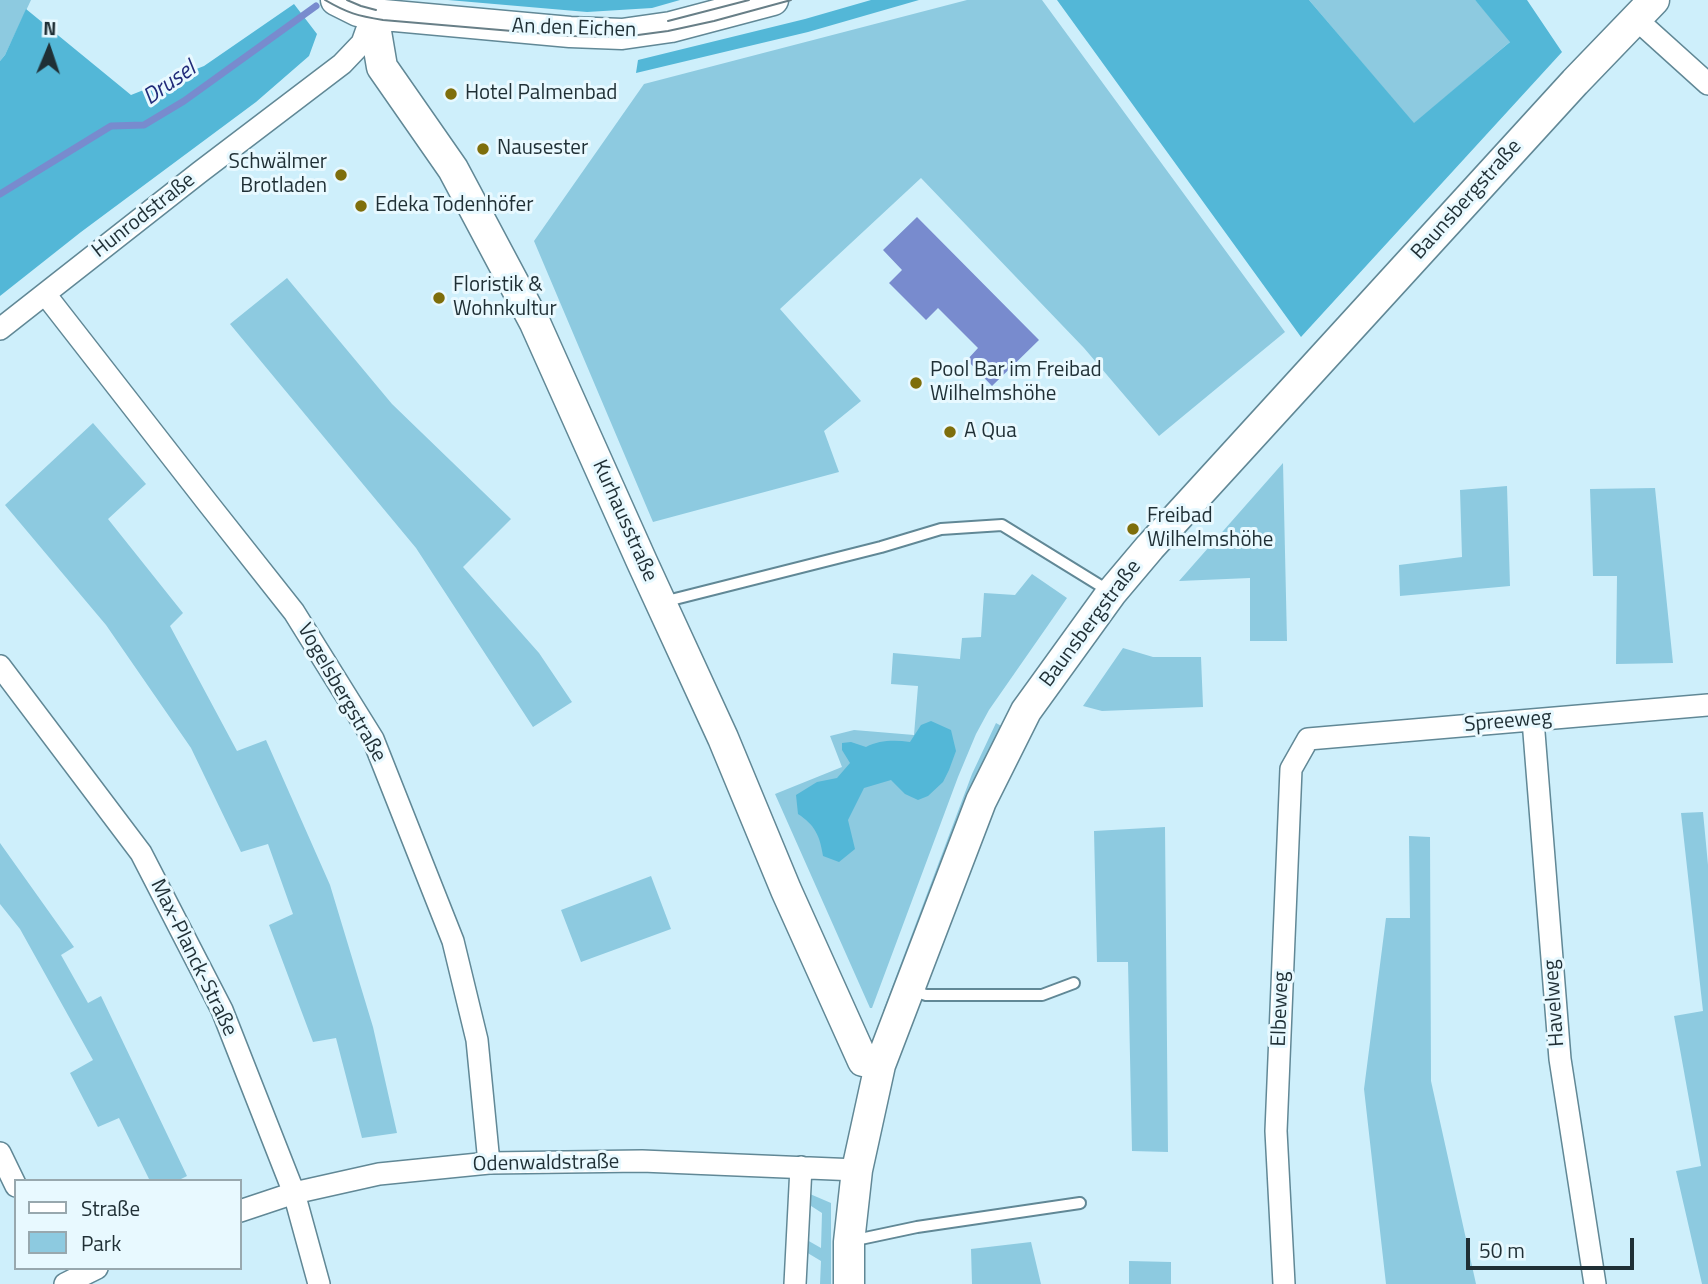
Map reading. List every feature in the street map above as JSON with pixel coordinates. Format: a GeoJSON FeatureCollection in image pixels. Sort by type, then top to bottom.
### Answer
{"type":"FeatureCollection","features":[{"type":"Feature","properties":{"kind":"street"},"geometry":{"type":"LineString","coordinates":[[336,0],[373,14]]}},
{"type":"Feature","properties":{"kind":"street","name":"An den Eichen"},"geometry":{"type":"LineString","coordinates":[[373,14],[570,32],[622,34],[671,27],[773,0]]}},
{"type":"Feature","properties":{"kind":"street"},"geometry":{"type":"LineString","coordinates":[[1645,10],[1708,84]]}},
{"type":"Feature","properties":{"kind":"street","name":"Baunsbergstraße"},"geometry":{"type":"LineString","coordinates":[[849,1284],[849,1242],[857,1170],[880,1065],[981,802],[1013,733],[1112,592],[1195,497],[1575,82],[1645,10]]}},
{"type":"Feature","properties":{"kind":"street","name":"Hunrodstraße"},"geometry":{"type":"LineString","coordinates":[[0,329],[342,64],[362,43],[373,14]]}},
{"type":"Feature","properties":{"kind":"street","name":"Kurhausstraße"},"geometry":{"type":"LineString","coordinates":[[373,14],[382,67],[453,169],[535,323],[723,738],[786,890],[863,1061],[880,1065]]}},
{"type":"Feature","properties":{"kind":"street","name":"Vogelsbergstraße"},"geometry":{"type":"LineString","coordinates":[[46,294],[295,612],[373,739],[453,941],[477,1040],[489,1163]]}},
{"type":"Feature","properties":{"kind":"street","name":"Max-Planck-Straße"},"geometry":{"type":"LineString","coordinates":[[0,666],[141,853],[222,1010],[294,1192],[318,1284]]}},
{"type":"Feature","properties":{"kind":"street","name":"Spreeweg"},"geometry":{"type":"LineString","coordinates":[[1308,739],[1708,705]]}},
{"type":"Feature","properties":{"kind":"street","name":"Havelweg"},"geometry":{"type":"LineString","coordinates":[[1534,720],[1560,1059],[1595,1284]]}},
{"type":"Feature","properties":{"kind":"street","name":"Elbeweg"},"geometry":{"type":"LineString","coordinates":[[1284,1284],[1276,1131],[1291,769],[1308,739]]}},
{"type":"Feature","properties":{"kind":"street"},"geometry":{"type":"LineString","coordinates":[[0,1153],[14,1182]]}},
{"type":"Feature","properties":{"kind":"street","name":"Odenwaldstraße"},"geometry":{"type":"LineString","coordinates":[[242,1210],[294,1192],[379,1174],[489,1163],[642,1161],[857,1170]]}},
{"type":"Feature","properties":{"kind":"street"},"geometry":{"type":"LineString","coordinates":[[795,1284],[801,1167]]}},
{"type":"Feature","properties":{"kind":"street"},"geometry":{"type":"LineString","coordinates":[[64,1284],[93,1270]]}},
{"type":"Feature","properties":{"kind":"lane"},"geometry":{"type":"LineString","coordinates":[[660,603],[881,547],[941,529],[1002,526],[1112,592]]}},
{"type":"Feature","properties":{"kind":"lane"},"geometry":{"type":"LineString","coordinates":[[909,989],[926,995],[1042,995],[1073,982]]}},
{"type":"Feature","properties":{"kind":"lane"},"geometry":{"type":"LineString","coordinates":[[849,1242],[917,1227],[1080,1203]]}},
{"type":"Feature","properties":{"kind":"green space"},"geometry":{"type":"Polygon","coordinates":[[[0,0],[31,0],[0,61],[0,0]]]}},
{"type":"Feature","properties":{"kind":"green space"},"geometry":{"type":"Polygon","coordinates":[[[967,0],[1042,0],[1285,332],[1159,436],[1084,348],[921,178],[780,309],[861,401],[824,431],[839,472],[653,522],[534,241],[644,84],[967,0]]]}},
{"type":"Feature","properties":{"kind":"green space"},"geometry":{"type":"Polygon","coordinates":[[[1309,0],[1475,0],[1511,41],[1414,124],[1309,0]]]}},
{"type":"Feature","properties":{"kind":"green space"},"geometry":{"type":"Polygon","coordinates":[[[287,278],[392,404],[511,519],[463,567],[539,653],[572,702],[533,727],[416,548],[230,324],[287,278]]]}},
{"type":"Feature","properties":{"kind":"green space"},"geometry":{"type":"Polygon","coordinates":[[[93,423],[146,484],[108,519],[183,613],[170,626],[237,751],[266,740],[330,885],[373,1027],[397,1133],[362,1138],[336,1038],[313,1042],[269,925],[293,914],[268,844],[241,852],[191,748],[106,625],[5,505],[93,423]]]}},
{"type":"Feature","properties":{"kind":"green space"},"geometry":{"type":"Polygon","coordinates":[[[1283,463],[1287,641],[1250,641],[1250,578],[1179,581],[1283,463]]]}},
{"type":"Feature","properties":{"kind":"green space"},"geometry":{"type":"Polygon","coordinates":[[[1507,486],[1510,586],[1400,596],[1399,565],[1462,557],[1460,490],[1507,486]]]}},
{"type":"Feature","properties":{"kind":"green space"},"geometry":{"type":"Polygon","coordinates":[[[1655,488],[1673,663],[1616,664],[1617,576],[1593,576],[1590,489],[1655,488]]]}},
{"type":"Feature","properties":{"kind":"green space"},"geometry":{"type":"Polygon","coordinates":[[[1032,574],[1067,598],[989,710],[976,734],[870,1008],[775,794],[842,767],[830,736],[854,730],[914,735],[918,686],[891,684],[893,653],[960,659],[962,638],[981,637],[984,593],[1015,595],[1032,574]]]}},
{"type":"Feature","properties":{"kind":"green space"},"geometry":{"type":"Polygon","coordinates":[[[1123,648],[1153,657],[1201,657],[1203,707],[1102,711],[1083,706],[1123,648]]]}},
{"type":"Feature","properties":{"kind":"green space"},"geometry":{"type":"Polygon","coordinates":[[[996,723],[1003,727],[886,1012],[883,1011],[972,774],[996,723]]]}},
{"type":"Feature","properties":{"kind":"green space"},"geometry":{"type":"Polygon","coordinates":[[[1703,812],[1708,865],[1708,1284],[1702,1284],[1676,1171],[1701,1166],[1674,1016],[1703,1011],[1681,813],[1703,812]]]}},
{"type":"Feature","properties":{"kind":"green space"},"geometry":{"type":"Polygon","coordinates":[[[1165,827],[1168,1152],[1132,1151],[1128,962],[1097,962],[1094,831],[1165,827]]]}},
{"type":"Feature","properties":{"kind":"green space"},"geometry":{"type":"Polygon","coordinates":[[[1409,836],[1430,837],[1431,1081],[1476,1284],[1386,1284],[1364,1089],[1386,918],[1410,918],[1409,836]]]}},
{"type":"Feature","properties":{"kind":"green space"},"geometry":{"type":"Polygon","coordinates":[[[0,843],[74,947],[61,955],[88,1003],[101,996],[187,1176],[181,1179],[149,1179],[119,1118],[98,1127],[70,1073],[93,1060],[20,929],[0,904],[0,843]]]}},
{"type":"Feature","properties":{"kind":"green space"},"geometry":{"type":"Polygon","coordinates":[[[651,876],[671,929],[581,962],[561,910],[651,876]]]}},
{"type":"Feature","properties":{"kind":"green space"},"geometry":{"type":"Polygon","coordinates":[[[810,1194],[831,1203],[831,1284],[820,1284],[821,1261],[806,1252],[807,1240],[821,1248],[822,1213],[808,1204],[810,1194]]]}},
{"type":"Feature","properties":{"kind":"green space"},"geometry":{"type":"Polygon","coordinates":[[[1031,1242],[1041,1284],[972,1284],[971,1249],[1031,1242]]]}},
{"type":"Feature","properties":{"kind":"green space"},"geometry":{"type":"Polygon","coordinates":[[[1129,1261],[1171,1262],[1171,1284],[1129,1284],[1129,1261]]]}},
{"type":"Feature","properties":{"kind":"shaded area"},"geometry":{"type":"Polygon","coordinates":[[[448,0],[680,0],[652,8],[587,12],[448,0]]]}},
{"type":"Feature","properties":{"kind":"shaded area"},"geometry":{"type":"Polygon","coordinates":[[[871,0],[919,0],[808,32],[636,73],[638,60],[871,0]]]}},
{"type":"Feature","properties":{"kind":"shaded area"},"geometry":{"type":"Polygon","coordinates":[[[1057,0],[1309,0],[1414,123],[1510,42],[1475,0],[1527,0],[1562,52],[1301,337],[1057,0]]]}},
{"type":"Feature","properties":{"kind":"shaded area"},"geometry":{"type":"Polygon","coordinates":[[[294,4],[317,34],[309,56],[256,102],[0,296],[0,61],[26,9],[131,95],[204,66],[294,4]]]}},
{"type":"Feature","properties":{"kind":"shaded area"},"geometry":{"type":"Polygon","coordinates":[[[917,217],[1039,340],[992,386],[967,360],[978,348],[938,308],[926,320],[889,283],[902,270],[883,250],[917,217]]]}},
{"type":"Feature","properties":{"kind":"shaded area"},"geometry":{"type":"Polygon","coordinates":[[[931,721],[951,730],[956,751],[943,782],[928,796],[918,800],[905,794],[891,780],[864,788],[848,820],[855,849],[839,862],[823,856],[816,832],[809,822],[798,814],[796,795],[817,782],[837,778],[850,763],[842,750],[842,743],[851,742],[866,747],[887,741],[910,742],[921,725],[931,721]]]}},
{"type":"Feature","properties":{"kind":"waterway","name":"Drusel"},"geometry":{"type":"LineString","coordinates":[[0,194],[111,126],[144,125],[184,101],[316,6]]}},
{"type":"Feature","properties":{"kind":"tram line"},"geometry":{"type":"LineString","coordinates":[[325,0],[353,13],[383,20],[571,36],[623,37],[714,21],[791,0]]}},
{"type":"Feature","properties":{"kind":"tram line"},"geometry":{"type":"LineString","coordinates":[[347,0],[376,10]]}},
{"type":"Feature","properties":{"kind":"tram line"},"geometry":{"type":"LineString","coordinates":[[668,21],[749,0]]}},
{"type":"Feature","properties":{"kind":"place","name":"Hotel Palmenbad"},"geometry":{"type":"Point","coordinates":[451,94]}},
{"type":"Feature","properties":{"kind":"place","name":"Nausester"},"geometry":{"type":"Point","coordinates":[483,149]}},
{"type":"Feature","properties":{"kind":"place","name":"Schwälmer Brotladen"},"geometry":{"type":"Point","coordinates":[341,175]}},
{"type":"Feature","properties":{"kind":"place","name":"Edeka Todenhöfer"},"geometry":{"type":"Point","coordinates":[361,206]}},
{"type":"Feature","properties":{"kind":"place","name":"Floristik & Wohnkultur"},"geometry":{"type":"Point","coordinates":[439,298]}},
{"type":"Feature","properties":{"kind":"place","name":"Pool Bar im Freibad Wilhelmshöhe"},"geometry":{"type":"Point","coordinates":[916,383]}},
{"type":"Feature","properties":{"kind":"place","name":"A Qua"},"geometry":{"type":"Point","coordinates":[950,432]}},
{"type":"Feature","properties":{"kind":"place","name":"Freibad Wilhelmshöhe"},"geometry":{"type":"Point","coordinates":[1133,529]}}]}
